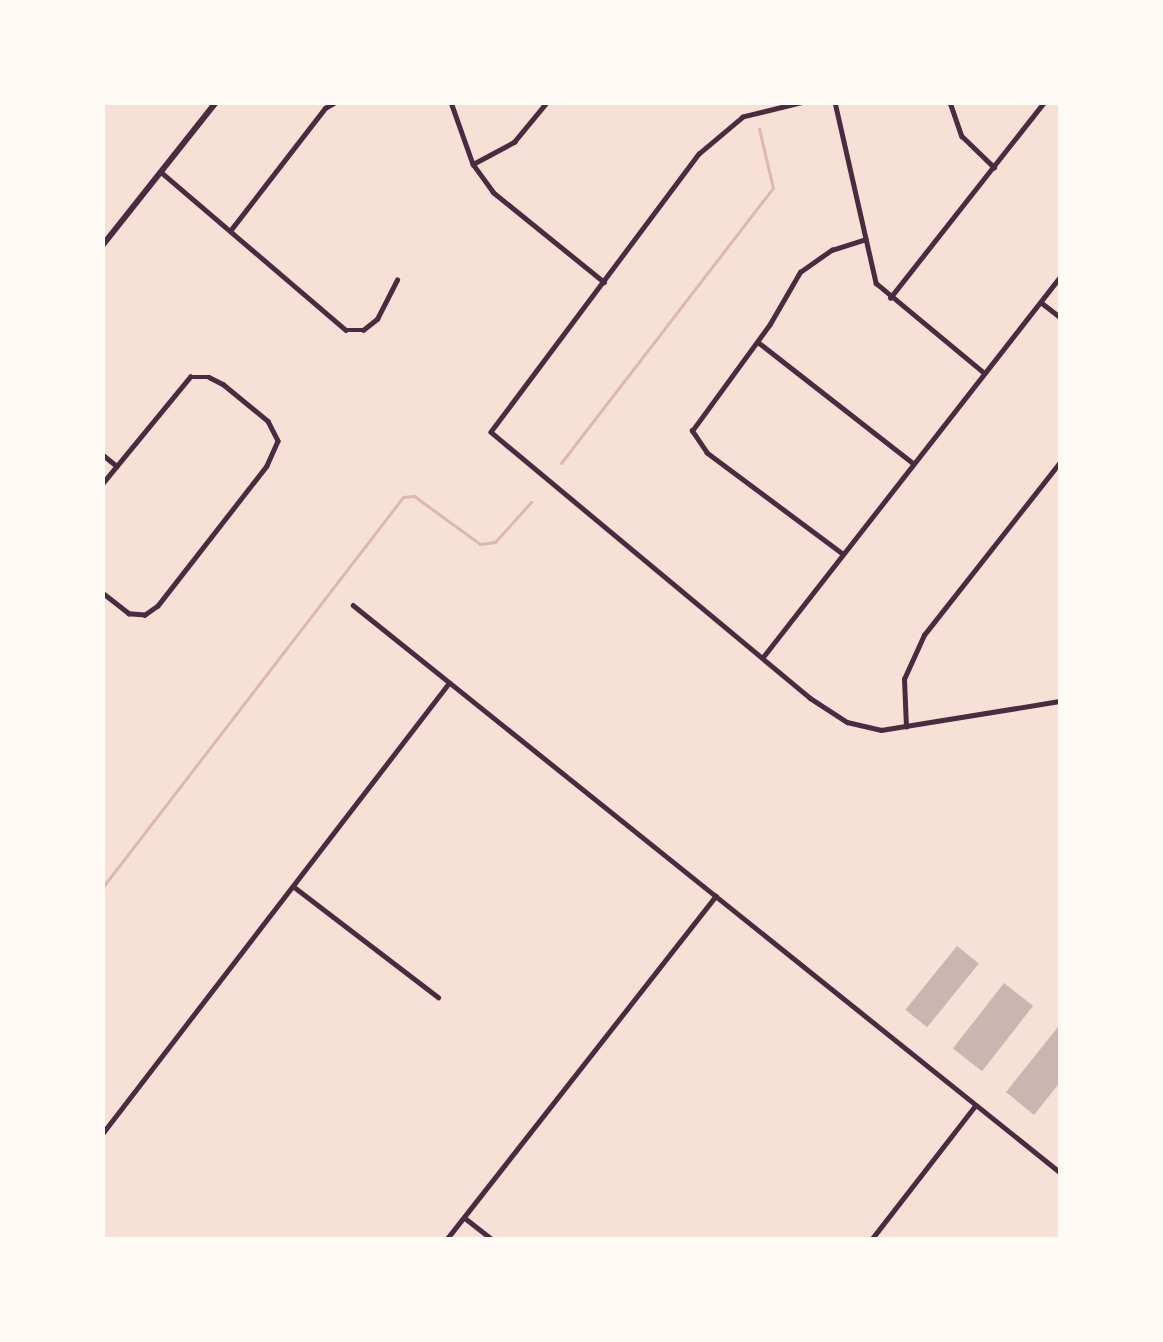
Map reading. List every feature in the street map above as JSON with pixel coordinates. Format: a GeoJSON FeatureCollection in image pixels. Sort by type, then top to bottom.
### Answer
{"type":"FeatureCollection","features":[{"type":"Feature","properties":{"kind":"street"},"geometry":{"type":"LineString","coordinates":[[102,246],[216,102]]}},
{"type":"Feature","properties":{"kind":"street"},"geometry":{"type":"LineString","coordinates":[[230,231],[326,108],[336,102]]}},
{"type":"Feature","properties":{"kind":"street"},"geometry":{"type":"LineString","coordinates":[[452,102],[473,164],[493,192],[604,282]]}},
{"type":"Feature","properties":{"kind":"street"},"geometry":{"type":"LineString","coordinates":[[473,164],[514,142],[547,102]]}},
{"type":"Feature","properties":{"kind":"street"},"geometry":{"type":"LineString","coordinates":[[804,102],[743,117],[723,131],[491,432],[578,508],[847,722],[881,730],[1061,701]]}},
{"type":"Feature","properties":{"kind":"street"},"geometry":{"type":"LineString","coordinates":[[835,102],[871,272],[890,298],[982,371]]}},
{"type":"Feature","properties":{"kind":"street"},"geometry":{"type":"LineString","coordinates":[[950,102],[962,136],[994,167]]}},
{"type":"Feature","properties":{"kind":"street"},"geometry":{"type":"LineString","coordinates":[[890,298],[1044,102]]}},
{"type":"Feature","properties":{"kind":"street"},"geometry":{"type":"LineString","coordinates":[[161,172],[346,330],[363,329],[377,319],[397,280]]}},
{"type":"Feature","properties":{"kind":"street"},"geometry":{"type":"LineString","coordinates":[[843,554],[707,453],[695,442],[694,422],[758,342],[800,272],[832,250],[865,238]]}},
{"type":"Feature","properties":{"kind":"street"},"geometry":{"type":"LineString","coordinates":[[763,657],[1061,275]]}},
{"type":"Feature","properties":{"kind":"street"},"geometry":{"type":"LineString","coordinates":[[1040,302],[1061,318]]}},
{"type":"Feature","properties":{"kind":"street"},"geometry":{"type":"LineString","coordinates":[[758,342],[913,463]]}},
{"type":"Feature","properties":{"kind":"street"},"geometry":{"type":"LineString","coordinates":[[102,484],[190,377],[209,377],[248,403],[268,421],[278,441],[267,466],[158,606],[145,615],[130,614],[102,593]]}},
{"type":"Feature","properties":{"kind":"street"},"geometry":{"type":"LineString","coordinates":[[102,454],[117,466]]}},
{"type":"Feature","properties":{"kind":"street"},"geometry":{"type":"LineString","coordinates":[[906,727],[904,679],[924,635],[1061,460]]}},
{"type":"Feature","properties":{"kind":"street"},"geometry":{"type":"LineString","coordinates":[[102,469],[110,475]]}},
{"type":"Feature","properties":{"kind":"street"},"geometry":{"type":"LineString","coordinates":[[353,605],[1061,1173]]}},
{"type":"Feature","properties":{"kind":"street"},"geometry":{"type":"LineString","coordinates":[[102,1134],[449,683]]}},
{"type":"Feature","properties":{"kind":"street"},"geometry":{"type":"LineString","coordinates":[[293,886],[438,997]]}},
{"type":"Feature","properties":{"kind":"street"},"geometry":{"type":"LineString","coordinates":[[446,1240],[716,896]]}},
{"type":"Feature","properties":{"kind":"street"},"geometry":{"type":"LineString","coordinates":[[871,1240],[976,1105]]}},
{"type":"Feature","properties":{"kind":"street"},"geometry":{"type":"LineString","coordinates":[[464,1218],[493,1240]]}},
{"type":"Feature","properties":{"kind":"building"},"geometry":{"type":"Polygon","coordinates":[[[957,946],[979,964],[927,1027],[905,1010],[957,946]]]}},
{"type":"Feature","properties":{"kind":"building"},"geometry":{"type":"Polygon","coordinates":[[[1004,983],[1033,1006],[982,1071],[953,1048],[1004,983]]]}},
{"type":"Feature","properties":{"kind":"building"},"geometry":{"type":"Polygon","coordinates":[[[1058,1027],[1061,1081],[1034,1115],[1006,1092],[1058,1027]]]}},
{"type":"Feature","properties":{"kind":"waterway"},"geometry":{"type":"LineString","coordinates":[[561,463],[773,188],[759,129]]}},
{"type":"Feature","properties":{"kind":"waterway"},"geometry":{"type":"LineString","coordinates":[[102,888],[403,497],[414,496],[480,544],[495,542],[531,502]]}}]}
